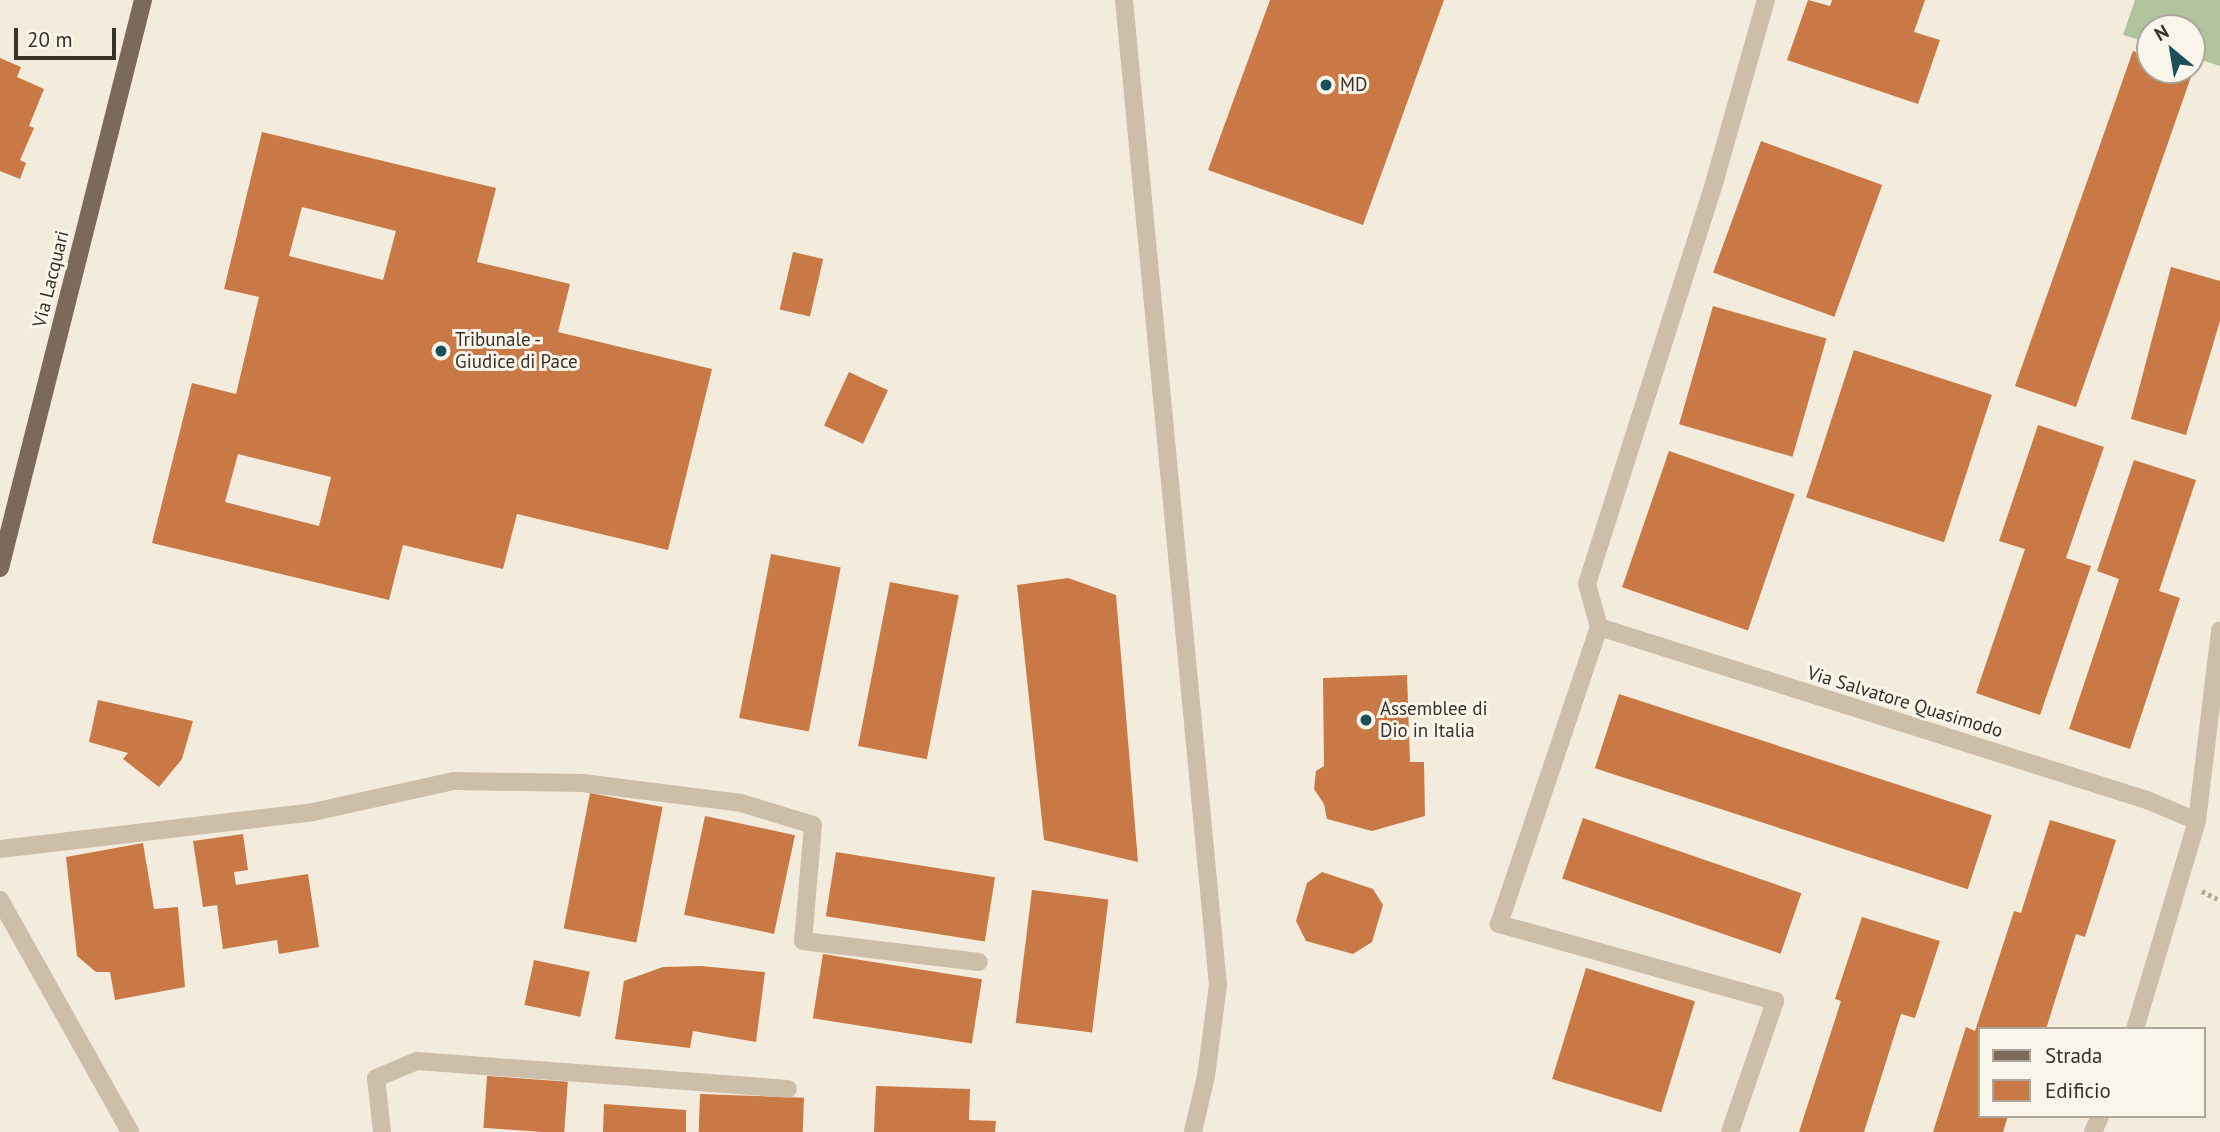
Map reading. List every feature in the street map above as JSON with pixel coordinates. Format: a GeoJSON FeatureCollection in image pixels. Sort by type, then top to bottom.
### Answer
{"type":"FeatureCollection","features":[{"type":"Feature","properties":{"kind":"main road","name":"Via Lacquari"},"geometry":{"type":"LineString","coordinates":[[0,568],[143,0]]}},
{"type":"Feature","properties":{"kind":"street"},"geometry":{"type":"LineString","coordinates":[[1124,0],[1217,985],[1206,1076],[1193,1132]]}},
{"type":"Feature","properties":{"kind":"street"},"geometry":{"type":"LineString","coordinates":[[1730,1132],[1775,1001],[1499,924],[1599,627],[1587,584],[1715,180],[1766,0]]}},
{"type":"Feature","properties":{"kind":"street","name":"Via Salvatore Quasimodo"},"geometry":{"type":"LineString","coordinates":[[1599,627],[2147,800],[2197,821]]}},
{"type":"Feature","properties":{"kind":"street"},"geometry":{"type":"LineString","coordinates":[[2135,1027],[2197,821],[2220,630]]}},
{"type":"Feature","properties":{"kind":"street"},"geometry":{"type":"LineString","coordinates":[[0,849],[313,812],[454,781],[583,783],[741,803],[813,825],[803,941],[979,962]]}},
{"type":"Feature","properties":{"kind":"street"},"geometry":{"type":"LineString","coordinates":[[0,900],[130,1132]]}},
{"type":"Feature","properties":{"kind":"street"},"geometry":{"type":"LineString","coordinates":[[382,1132],[376,1079],[417,1061],[788,1089]]}},
{"type":"Feature","properties":{"kind":"green space"},"geometry":{"type":"Polygon","coordinates":[[[2135,0],[2220,0],[2220,66],[2206,62],[2206,14],[2136,14],[2136,39],[2123,35],[2135,0]]]}},
{"type":"Feature","properties":{"kind":"building","name":"MD"},"geometry":{"type":"Polygon","coordinates":[[[1270,0],[1444,0],[1363,225],[1208,170],[1270,0]]]}},
{"type":"Feature","properties":{"kind":"building"},"geometry":{"type":"Polygon","coordinates":[[[1808,0],[1830,6],[1832,0],[1925,0],[1914,32],[1940,40],[1918,104],[1787,60],[1808,0]]]}},
{"type":"Feature","properties":{"kind":"building"},"geometry":{"type":"Polygon","coordinates":[[[2133,51],[2136,52],[2136,84],[2188,84],[2076,407],[2015,386],[2133,51]]]}},
{"type":"Feature","properties":{"kind":"building"},"geometry":{"type":"Polygon","coordinates":[[[0,58],[21,67],[17,77],[44,89],[29,126],[34,128],[20,160],[26,163],[20,179],[0,171],[0,58]]]}},
{"type":"Feature","properties":{"kind":"building","name":"Tribunale - Giudice di Pace"},"geometry":{"type":"Polygon","coordinates":[[[262,132],[496,188],[477,262],[570,284],[558,332],[712,369],[668,550],[517,514],[503,569],[403,545],[389,600],[152,543],[192,383],[236,394],[259,297],[224,289],[262,132]],[[302,207],[289,256],[383,280],[396,231],[302,207]],[[238,454],[225,502],[319,526],[331,477],[238,454]]]}},
{"type":"Feature","properties":{"kind":"building"},"geometry":{"type":"Polygon","coordinates":[[[1761,141],[1882,185],[1834,317],[1713,273],[1761,141]]]}},
{"type":"Feature","properties":{"kind":"building"},"geometry":{"type":"Polygon","coordinates":[[[793,252],[823,259],[810,316],[780,309],[793,252]]]}},
{"type":"Feature","properties":{"kind":"building"},"geometry":{"type":"Polygon","coordinates":[[[2171,267],[2220,281],[2220,321],[2186,435],[2131,419],[2171,267]]]}},
{"type":"Feature","properties":{"kind":"building"},"geometry":{"type":"Polygon","coordinates":[[[1713,306],[1826,339],[1793,457],[1679,424],[1713,306]]]}},
{"type":"Feature","properties":{"kind":"building"},"geometry":{"type":"Polygon","coordinates":[[[1854,350],[1992,395],[1944,542],[1806,497],[1854,350]]]}},
{"type":"Feature","properties":{"kind":"building"},"geometry":{"type":"Polygon","coordinates":[[[849,372],[888,390],[863,444],[824,425],[849,372]]]}},
{"type":"Feature","properties":{"kind":"building"},"geometry":{"type":"Polygon","coordinates":[[[2038,425],[2104,447],[2066,558],[2091,566],[2040,715],[1976,693],[2025,549],[1999,541],[2038,425]]]}},
{"type":"Feature","properties":{"kind":"building"},"geometry":{"type":"Polygon","coordinates":[[[1669,451],[1795,494],[1748,630],[1622,587],[1669,451]]]}},
{"type":"Feature","properties":{"kind":"building"},"geometry":{"type":"Polygon","coordinates":[[[2134,460],[2196,480],[2159,591],[2180,598],[2130,749],[2069,729],[2119,579],[2097,571],[2134,460]]]}},
{"type":"Feature","properties":{"kind":"building"},"geometry":{"type":"Polygon","coordinates":[[[771,554],[841,568],[809,731],[739,718],[771,554]]]}},
{"type":"Feature","properties":{"kind":"building"},"geometry":{"type":"Polygon","coordinates":[[[1068,578],[1116,595],[1138,862],[1044,840],[1017,585],[1068,578]]]}},
{"type":"Feature","properties":{"kind":"building"},"geometry":{"type":"Polygon","coordinates":[[[890,582],[959,595],[927,759],[858,746],[890,582]]]}},
{"type":"Feature","properties":{"kind":"building","name":"Assemblee di Dio in Italia"},"geometry":{"type":"Polygon","coordinates":[[[1407,675],[1410,762],[1424,762],[1425,816],[1372,831],[1327,819],[1324,804],[1314,789],[1316,771],[1324,766],[1323,678],[1407,675]]]}},
{"type":"Feature","properties":{"kind":"building"},"geometry":{"type":"Polygon","coordinates":[[[1619,694],[1992,815],[1968,889],[1595,768],[1619,694]]]}},
{"type":"Feature","properties":{"kind":"building"},"geometry":{"type":"Polygon","coordinates":[[[98,700],[193,721],[182,759],[159,787],[123,759],[128,753],[89,742],[98,700]]]}},
{"type":"Feature","properties":{"kind":"building"},"geometry":{"type":"Polygon","coordinates":[[[590,793],[663,807],[636,943],[564,928],[590,793]]]}},
{"type":"Feature","properties":{"kind":"building"},"geometry":{"type":"Polygon","coordinates":[[[705,816],[795,835],[774,934],[684,915],[705,816]]]}},
{"type":"Feature","properties":{"kind":"building"},"geometry":{"type":"Polygon","coordinates":[[[1583,818],[1801,893],[1781,954],[1562,879],[1583,818]]]}},
{"type":"Feature","properties":{"kind":"building"},"geometry":{"type":"Polygon","coordinates":[[[2050,820],[2116,840],[2085,937],[2076,934],[2047,1027],[1979,1027],[1979,1118],[2007,1118],[2003,1132],[1933,1132],[1966,1027],[1975,1031],[2014,911],[2021,913],[2050,820]]]}},
{"type":"Feature","properties":{"kind":"building"},"geometry":{"type":"Polygon","coordinates":[[[243,834],[248,870],[234,872],[236,885],[308,874],[319,947],[279,954],[277,940],[223,949],[217,905],[203,907],[193,841],[243,834]]]}},
{"type":"Feature","properties":{"kind":"building"},"geometry":{"type":"Polygon","coordinates":[[[143,843],[154,909],[178,907],[185,987],[115,1000],[110,972],[96,972],[77,956],[66,857],[143,843]]]}},
{"type":"Feature","properties":{"kind":"building"},"geometry":{"type":"Polygon","coordinates":[[[836,852],[995,877],[985,941],[826,916],[836,852]]]}},
{"type":"Feature","properties":{"kind":"building"},"geometry":{"type":"Polygon","coordinates":[[[1322,872],[1373,889],[1383,905],[1372,942],[1353,954],[1306,941],[1296,921],[1307,883],[1322,872]]]}},
{"type":"Feature","properties":{"kind":"building"},"geometry":{"type":"Polygon","coordinates":[[[1032,890],[1108,899],[1092,1032],[1016,1023],[1032,890]]]}},
{"type":"Feature","properties":{"kind":"building"},"geometry":{"type":"Polygon","coordinates":[[[1862,917],[1940,941],[1915,1018],[1901,1014],[1864,1132],[1799,1132],[1841,1001],[1835,999],[1862,917]]]}},
{"type":"Feature","properties":{"kind":"building"},"geometry":{"type":"Polygon","coordinates":[[[823,954],[982,979],[972,1043],[813,1018],[823,954]]]}},
{"type":"Feature","properties":{"kind":"building"},"geometry":{"type":"Polygon","coordinates":[[[534,960],[590,972],[580,1017],[524,1005],[534,960]]]}},
{"type":"Feature","properties":{"kind":"building"},"geometry":{"type":"Polygon","coordinates":[[[701,966],[765,972],[756,1042],[693,1031],[690,1048],[615,1039],[624,981],[663,967],[701,966]]]}},
{"type":"Feature","properties":{"kind":"building"},"geometry":{"type":"Polygon","coordinates":[[[1586,968],[1695,1001],[1661,1112],[1552,1079],[1586,968]]]}},
{"type":"Feature","properties":{"kind":"building"},"geometry":{"type":"Polygon","coordinates":[[[487,1076],[568,1082],[564,1132],[483,1128],[487,1076]]]}},
{"type":"Feature","properties":{"kind":"building"},"geometry":{"type":"Polygon","coordinates":[[[876,1086],[970,1089],[969,1120],[996,1121],[995,1132],[874,1132],[876,1086]]]}},
{"type":"Feature","properties":{"kind":"building"},"geometry":{"type":"Polygon","coordinates":[[[700,1094],[804,1098],[803,1132],[699,1132],[700,1094]]]}},
{"type":"Feature","properties":{"kind":"building"},"geometry":{"type":"Polygon","coordinates":[[[604,1104],[686,1110],[686,1132],[603,1132],[604,1104]]]}},
{"type":"Feature","properties":{"kind":"place","name":"MD"},"geometry":{"type":"Point","coordinates":[1326,85]}},
{"type":"Feature","properties":{"kind":"place","name":"Tribunale - Giudice di Pace"},"geometry":{"type":"Point","coordinates":[441,351]}},
{"type":"Feature","properties":{"kind":"place","name":"Assemblee di Dio in Italia"},"geometry":{"type":"Point","coordinates":[1366,720]}}]}
